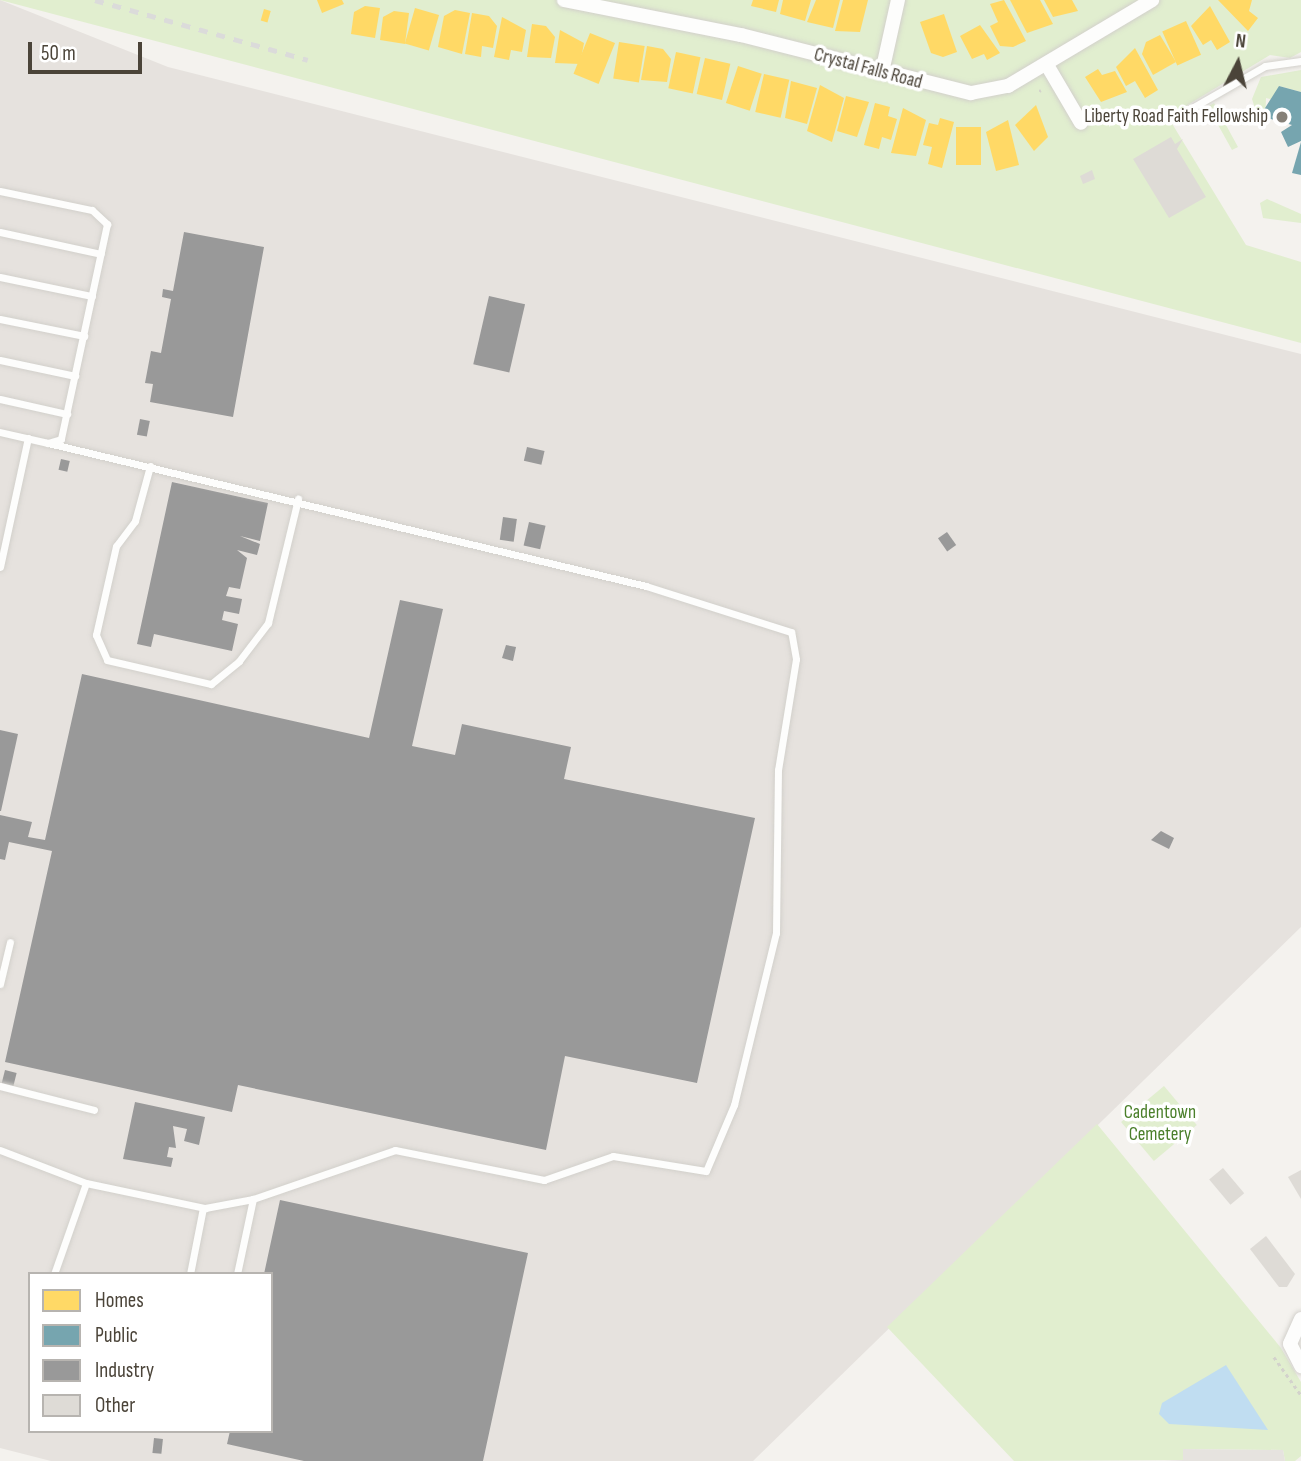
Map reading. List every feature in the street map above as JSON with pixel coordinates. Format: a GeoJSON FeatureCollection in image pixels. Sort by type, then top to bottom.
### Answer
{"type":"FeatureCollection","features":[{"type":"Feature","properties":{"kind":"street","name":"Crystal Falls Road"},"geometry":{"type":"LineString","coordinates":[[564,0],[982,93],[1047,65],[1152,0]]}},
{"type":"Feature","properties":{"kind":"street"},"geometry":{"type":"LineString","coordinates":[[882,72],[898,0]]}},
{"type":"Feature","properties":{"kind":"street"},"geometry":{"type":"LineString","coordinates":[[1047,65],[1081,123]]}},
{"type":"Feature","properties":{"kind":"street"},"geometry":{"type":"LineString","coordinates":[[1301,1319],[1290,1344],[1301,1366]]}},
{"type":"Feature","properties":{"kind":"lane"},"geometry":{"type":"LineString","coordinates":[[1190,109],[1265,66],[1301,61]]}},
{"type":"Feature","properties":{"kind":"lane"},"geometry":{"type":"LineString","coordinates":[[0,191],[92,210],[107,224],[61,439],[48,443]]}},
{"type":"Feature","properties":{"kind":"lane"},"geometry":{"type":"LineString","coordinates":[[0,232],[101,254]]}},
{"type":"Feature","properties":{"kind":"lane"},"geometry":{"type":"LineString","coordinates":[[0,277],[92,296]]}},
{"type":"Feature","properties":{"kind":"lane"},"geometry":{"type":"LineString","coordinates":[[0,319],[84,336]]}},
{"type":"Feature","properties":{"kind":"lane"},"geometry":{"type":"LineString","coordinates":[[0,360],[75,376]]}},
{"type":"Feature","properties":{"kind":"lane"},"geometry":{"type":"LineString","coordinates":[[0,399],[67,415]]}},
{"type":"Feature","properties":{"kind":"lane"},"geometry":{"type":"LineString","coordinates":[[0,432],[298,499],[646,586],[791,632],[796,659],[778,770],[776,933],[734,1105],[706,1171],[613,1156],[544,1180],[395,1150],[253,1199],[203,1208],[86,1183],[0,1150]]}},
{"type":"Feature","properties":{"kind":"lane"},"geometry":{"type":"LineString","coordinates":[[0,567],[29,438]]}},
{"type":"Feature","properties":{"kind":"lane"},"geometry":{"type":"LineString","coordinates":[[150,466],[135,521],[116,546],[96,635],[107,660],[211,684],[239,661],[268,622],[298,499]]}},
{"type":"Feature","properties":{"kind":"lane"},"geometry":{"type":"LineString","coordinates":[[0,984],[10,942]]}},
{"type":"Feature","properties":{"kind":"lane"},"geometry":{"type":"LineString","coordinates":[[0,1086],[94,1110]]}},
{"type":"Feature","properties":{"kind":"lane"},"geometry":{"type":"LineString","coordinates":[[55,1272],[86,1183]]}},
{"type":"Feature","properties":{"kind":"lane"},"geometry":{"type":"LineString","coordinates":[[237,1272],[253,1199]]}},
{"type":"Feature","properties":{"kind":"lane"},"geometry":{"type":"LineString","coordinates":[[190,1272],[203,1208]]}},
{"type":"Feature","properties":{"kind":"path"},"geometry":{"type":"LineString","coordinates":[[1273,1357],[1301,1395]]}},
{"type":"Feature","properties":{"kind":"shaded area"},"geometry":{"type":"Polygon","coordinates":[[[0,0],[168,67],[1301,354],[1301,927],[753,1461],[51,1461],[0,1448],[0,0]]]}},
{"type":"Feature","properties":{"kind":"shaded area"},"geometry":{"type":"Polygon","coordinates":[[[1183,1449],[1283,1450],[1285,1461],[1164,1461],[1183,1460],[1183,1449]]]}},
{"type":"Feature","properties":{"kind":"green space"},"geometry":{"type":"Polygon","coordinates":[[[0,0],[1301,0],[1301,52],[1290,58],[1270,55],[1168,117],[1246,245],[1301,262],[1301,343],[0,0]]]}},
{"type":"Feature","properties":{"kind":"green space"},"geometry":{"type":"Polygon","coordinates":[[[1301,70],[1301,92],[1279,86],[1274,100],[1266,98],[1265,123],[1258,118],[1252,99],[1261,77],[1301,70]]]}},
{"type":"Feature","properties":{"kind":"green space"},"geometry":{"type":"Polygon","coordinates":[[[1214,103],[1238,147],[1232,150],[1212,114],[1204,118],[1198,112],[1214,103]]]}},
{"type":"Feature","properties":{"kind":"green space"},"geometry":{"type":"Polygon","coordinates":[[[1267,199],[1301,214],[1301,223],[1263,218],[1260,203],[1267,199]]]}},
{"type":"Feature","properties":{"kind":"green space","name":"Cadentown Cemetery"},"geometry":{"type":"Polygon","coordinates":[[[1164,1086],[1197,1125],[1154,1161],[1121,1122],[1164,1086]]]}},
{"type":"Feature","properties":{"kind":"green space"},"geometry":{"type":"Polygon","coordinates":[[[1097,1124],[1281,1348],[1301,1382],[1301,1456],[1295,1461],[1285,1461],[1283,1450],[1184,1449],[1183,1460],[1014,1461],[887,1327],[1097,1124]]]}},
{"type":"Feature","properties":{"kind":"water"},"geometry":{"type":"Polygon","coordinates":[[[1226,1365],[1268,1430],[1169,1424],[1159,1414],[1162,1403],[1226,1365]]]}},
{"type":"Feature","properties":{"kind":"building: Homes"},"geometry":{"type":"Polygon","coordinates":[[[317,0],[342,0],[344,4],[322,13],[317,0]]]}},
{"type":"Feature","properties":{"kind":"building: Homes"},"geometry":{"type":"Polygon","coordinates":[[[753,0],[779,0],[776,12],[751,6],[753,0]]]}},
{"type":"Feature","properties":{"kind":"building: Homes"},"geometry":{"type":"Polygon","coordinates":[[[783,0],[811,0],[805,21],[780,14],[783,0]]]}},
{"type":"Feature","properties":{"kind":"building: Homes"},"geometry":{"type":"Polygon","coordinates":[[[816,0],[840,0],[833,28],[807,22],[816,0]]]}},
{"type":"Feature","properties":{"kind":"building: Homes"},"geometry":{"type":"Polygon","coordinates":[[[843,0],[868,0],[860,32],[835,31],[843,0]]]}},
{"type":"Feature","properties":{"kind":"building: Homes"},"geometry":{"type":"Polygon","coordinates":[[[1004,0],[1026,41],[1013,47],[1000,46],[990,26],[998,22],[990,4],[1004,0]]]}},
{"type":"Feature","properties":{"kind":"building: Homes"},"geometry":{"type":"Polygon","coordinates":[[[1010,0],[1040,0],[1053,24],[1027,33],[1010,0]]]}},
{"type":"Feature","properties":{"kind":"building: Homes"},"geometry":{"type":"Polygon","coordinates":[[[1044,0],[1072,0],[1078,11],[1053,17],[1044,0]]]}},
{"type":"Feature","properties":{"kind":"building: Homes"},"geometry":{"type":"Polygon","coordinates":[[[1218,0],[1252,0],[1249,11],[1258,18],[1248,31],[1218,0]]]}},
{"type":"Feature","properties":{"kind":"building: Homes"},"geometry":{"type":"Polygon","coordinates":[[[365,6],[380,8],[375,38],[351,34],[354,12],[365,6]]]}},
{"type":"Feature","properties":{"kind":"building: Homes"},"geometry":{"type":"Polygon","coordinates":[[[1210,6],[1230,42],[1217,50],[1211,40],[1203,45],[1191,26],[1210,6]]]}},
{"type":"Feature","properties":{"kind":"building: Homes"},"geometry":{"type":"Polygon","coordinates":[[[415,8],[439,15],[429,50],[405,44],[415,8]]]}},
{"type":"Feature","properties":{"kind":"building: Homes"},"geometry":{"type":"Polygon","coordinates":[[[264,9],[271,11],[267,22],[261,21],[264,9]]]}},
{"type":"Feature","properties":{"kind":"building: Homes"},"geometry":{"type":"Polygon","coordinates":[[[455,10],[470,13],[462,54],[438,47],[444,16],[455,10]]]}},
{"type":"Feature","properties":{"kind":"building: Homes"},"geometry":{"type":"Polygon","coordinates":[[[394,11],[409,13],[405,44],[380,40],[383,17],[394,11]]]}},
{"type":"Feature","properties":{"kind":"building: Homes"},"geometry":{"type":"Polygon","coordinates":[[[472,13],[489,16],[497,26],[493,48],[482,46],[481,57],[465,54],[472,13]]]}},
{"type":"Feature","properties":{"kind":"building: Homes"},"geometry":{"type":"Polygon","coordinates":[[[944,14],[957,52],[943,57],[931,53],[920,22],[944,14]]]}},
{"type":"Feature","properties":{"kind":"building: Homes"},"geometry":{"type":"Polygon","coordinates":[[[502,17],[526,30],[522,52],[511,50],[509,60],[494,57],[502,17]]]}},
{"type":"Feature","properties":{"kind":"building: Homes"},"geometry":{"type":"Polygon","coordinates":[[[1186,21],[1201,55],[1177,65],[1162,32],[1186,21]]]}},
{"type":"Feature","properties":{"kind":"building: Homes"},"geometry":{"type":"Polygon","coordinates":[[[532,24],[546,26],[555,37],[551,58],[527,57],[532,24]]]}},
{"type":"Feature","properties":{"kind":"building: Homes"},"geometry":{"type":"Polygon","coordinates":[[[980,25],[1000,53],[987,60],[984,54],[972,59],[960,36],[980,25]]]}},
{"type":"Feature","properties":{"kind":"building: Homes"},"geometry":{"type":"Polygon","coordinates":[[[560,30],[584,43],[580,64],[555,63],[560,30]]]}},
{"type":"Feature","properties":{"kind":"building: Homes"},"geometry":{"type":"Polygon","coordinates":[[[590,33],[615,43],[599,84],[574,74],[590,33]]]}},
{"type":"Feature","properties":{"kind":"building: Homes"},"geometry":{"type":"Polygon","coordinates":[[[1160,35],[1176,62],[1153,75],[1142,54],[1146,42],[1160,35]]]}},
{"type":"Feature","properties":{"kind":"building: Homes"},"geometry":{"type":"Polygon","coordinates":[[[619,42],[645,46],[639,83],[613,79],[619,42]]]}},
{"type":"Feature","properties":{"kind":"building: Homes"},"geometry":{"type":"Polygon","coordinates":[[[647,46],[663,49],[671,59],[667,82],[641,80],[647,46]]]}},
{"type":"Feature","properties":{"kind":"building: Homes"},"geometry":{"type":"Polygon","coordinates":[[[1135,48],[1158,90],[1145,98],[1135,81],[1126,86],[1116,67],[1135,48]]]}},
{"type":"Feature","properties":{"kind":"building: Homes"},"geometry":{"type":"Polygon","coordinates":[[[676,52],[700,57],[693,93],[668,88],[676,52]]]}},
{"type":"Feature","properties":{"kind":"building: Homes"},"geometry":{"type":"Polygon","coordinates":[[[705,58],[730,64],[722,100],[697,94],[705,58]]]}},
{"type":"Feature","properties":{"kind":"building: Homes"},"geometry":{"type":"Polygon","coordinates":[[[738,66],[762,74],[750,111],[726,103],[738,66]]]}},
{"type":"Feature","properties":{"kind":"building: Homes"},"geometry":{"type":"Polygon","coordinates":[[[1098,69],[1102,75],[1115,71],[1127,92],[1101,102],[1085,77],[1098,69]]]}},
{"type":"Feature","properties":{"kind":"building: Homes"},"geometry":{"type":"Polygon","coordinates":[[[764,74],[789,80],[781,118],[755,112],[764,74]]]}},
{"type":"Feature","properties":{"kind":"building: Homes"},"geometry":{"type":"Polygon","coordinates":[[[791,81],[817,88],[807,124],[785,118],[791,81]]]}},
{"type":"Feature","properties":{"kind":"building: Homes"},"geometry":{"type":"Polygon","coordinates":[[[820,85],[844,98],[832,142],[807,131],[820,85]]]}},
{"type":"Feature","properties":{"kind":"building: Homes"},"geometry":{"type":"Polygon","coordinates":[[[846,96],[869,102],[857,137],[837,131],[846,96]]]}},
{"type":"Feature","properties":{"kind":"building: Homes"},"geometry":{"type":"Polygon","coordinates":[[[875,103],[890,107],[888,116],[897,119],[891,140],[882,137],[879,149],[864,145],[875,103]]]}},
{"type":"Feature","properties":{"kind":"building: Homes"},"geometry":{"type":"Polygon","coordinates":[[[1036,105],[1048,137],[1034,151],[1015,125],[1036,105]]]}},
{"type":"Feature","properties":{"kind":"building: Homes"},"geometry":{"type":"Polygon","coordinates":[[[903,108],[926,120],[916,156],[891,153],[903,108]]]}},
{"type":"Feature","properties":{"kind":"building: Homes"},"geometry":{"type":"Polygon","coordinates":[[[940,118],[954,122],[942,168],[928,164],[932,147],[923,145],[929,123],[938,125],[940,118]]]}},
{"type":"Feature","properties":{"kind":"building: Homes"},"geometry":{"type":"Polygon","coordinates":[[[1008,120],[1019,165],[996,171],[986,132],[1008,120]]]}},
{"type":"Feature","properties":{"kind":"building: Homes"},"geometry":{"type":"Polygon","coordinates":[[[956,127],[981,127],[981,165],[956,165],[956,127]]]}},
{"type":"Feature","properties":{"kind":"building: Public","name":"Liberty Road Faith Fellowship"},"geometry":{"type":"Polygon","coordinates":[[[1279,86],[1301,92],[1301,141],[1288,147],[1281,132],[1292,125],[1260,116],[1279,86]]]}},
{"type":"Feature","properties":{"kind":"building: Public","name":"Liberty Road Faith Fellowship"},"geometry":{"type":"Polygon","coordinates":[[[1301,142],[1301,175],[1292,173],[1301,142]]]}},
{"type":"Feature","properties":{"kind":"building: Industry"},"geometry":{"type":"Polygon","coordinates":[[[184,232],[264,247],[233,417],[150,402],[153,384],[145,383],[151,351],[161,353],[171,299],[162,297],[163,289],[173,291],[184,232]]]}},
{"type":"Feature","properties":{"kind":"building: Industry"},"geometry":{"type":"Polygon","coordinates":[[[489,296],[525,304],[509,373],[473,364],[489,296]]]}},
{"type":"Feature","properties":{"kind":"building: Industry"},"geometry":{"type":"Polygon","coordinates":[[[140,419],[150,421],[147,437],[137,435],[140,419]]]}},
{"type":"Feature","properties":{"kind":"building: Industry"},"geometry":{"type":"Polygon","coordinates":[[[527,447],[545,451],[541,465],[524,461],[527,447]]]}},
{"type":"Feature","properties":{"kind":"building: Industry"},"geometry":{"type":"Polygon","coordinates":[[[61,459],[70,461],[67,472],[59,470],[61,459]]]}},
{"type":"Feature","properties":{"kind":"building: Industry"},"geometry":{"type":"Polygon","coordinates":[[[172,482],[268,503],[260,541],[240,536],[260,544],[257,555],[237,550],[247,558],[240,589],[229,587],[226,596],[242,599],[239,614],[224,611],[222,620],[238,624],[232,651],[154,634],[151,647],[137,644],[172,482]]]}},
{"type":"Feature","properties":{"kind":"building: Industry"},"geometry":{"type":"Polygon","coordinates":[[[503,517],[517,519],[514,542],[500,540],[503,517]]]}},
{"type":"Feature","properties":{"kind":"building: Industry"},"geometry":{"type":"Polygon","coordinates":[[[529,522],[546,526],[540,549],[524,545],[529,522]]]}},
{"type":"Feature","properties":{"kind":"building: Industry"},"geometry":{"type":"Polygon","coordinates":[[[947,532],[956,545],[947,551],[938,538],[947,532]]]}},
{"type":"Feature","properties":{"kind":"building: Industry"},"geometry":{"type":"Polygon","coordinates":[[[400,600],[443,609],[412,746],[455,755],[462,724],[571,747],[564,779],[755,818],[697,1083],[565,1056],[546,1150],[238,1085],[232,1112],[5,1062],[52,851],[9,842],[5,860],[0,859],[0,815],[32,822],[28,837],[45,840],[82,674],[369,738],[400,600]]]}},
{"type":"Feature","properties":{"kind":"building: Industry"},"geometry":{"type":"Polygon","coordinates":[[[506,645],[516,647],[513,661],[502,658],[506,645]]]}},
{"type":"Feature","properties":{"kind":"building: Industry"},"geometry":{"type":"Polygon","coordinates":[[[0,730],[18,734],[1,811],[0,811],[0,730]]]}},
{"type":"Feature","properties":{"kind":"building: Industry"},"geometry":{"type":"Polygon","coordinates":[[[1161,831],[1174,838],[1169,849],[1151,840],[1161,831]]]}},
{"type":"Feature","properties":{"kind":"building: Industry"},"geometry":{"type":"Polygon","coordinates":[[[5,1070],[17,1073],[13,1087],[1,1085],[5,1070]]]}},
{"type":"Feature","properties":{"kind":"building: Industry"},"geometry":{"type":"Polygon","coordinates":[[[135,1102],[205,1117],[199,1145],[184,1141],[187,1129],[173,1126],[176,1148],[169,1147],[167,1157],[173,1158],[171,1167],[123,1159],[135,1102]]]}},
{"type":"Feature","properties":{"kind":"building: Industry"},"geometry":{"type":"Polygon","coordinates":[[[280,1200],[528,1253],[483,1461],[304,1461],[227,1444],[230,1433],[273,1433],[273,1272],[264,1272],[280,1200]]]}},
{"type":"Feature","properties":{"kind":"building: Industry"},"geometry":{"type":"Polygon","coordinates":[[[154,1438],[163,1439],[161,1454],[152,1453],[154,1438]]]}},
{"type":"Feature","properties":{"kind":"building: Other"},"geometry":{"type":"Polygon","coordinates":[[[1171,137],[1175,144],[1183,139],[1177,149],[1206,197],[1169,218],[1133,159],[1171,137]]]}},
{"type":"Feature","properties":{"kind":"building: Other"},"geometry":{"type":"Polygon","coordinates":[[[1092,170],[1095,179],[1083,184],[1080,176],[1092,170]]]}},
{"type":"Feature","properties":{"kind":"building: Other"},"geometry":{"type":"Polygon","coordinates":[[[1223,1168],[1244,1193],[1230,1205],[1209,1180],[1223,1168]]]}},
{"type":"Feature","properties":{"kind":"building: Other"},"geometry":{"type":"Polygon","coordinates":[[[1301,1170],[1301,1199],[1288,1177],[1301,1170]]]}},
{"type":"Feature","properties":{"kind":"building: Other"},"geometry":{"type":"Polygon","coordinates":[[[1266,1236],[1295,1274],[1287,1287],[1279,1287],[1250,1249],[1266,1236]]]}},
{"type":"Feature","properties":{"kind":"railway"},"geometry":{"type":"LineString","coordinates":[[95,0],[308,60]]}},
{"type":"Feature","properties":{"kind":"place","name":"Liberty Road Faith Fellowship"},"geometry":{"type":"Point","coordinates":[1282,117]}}]}
